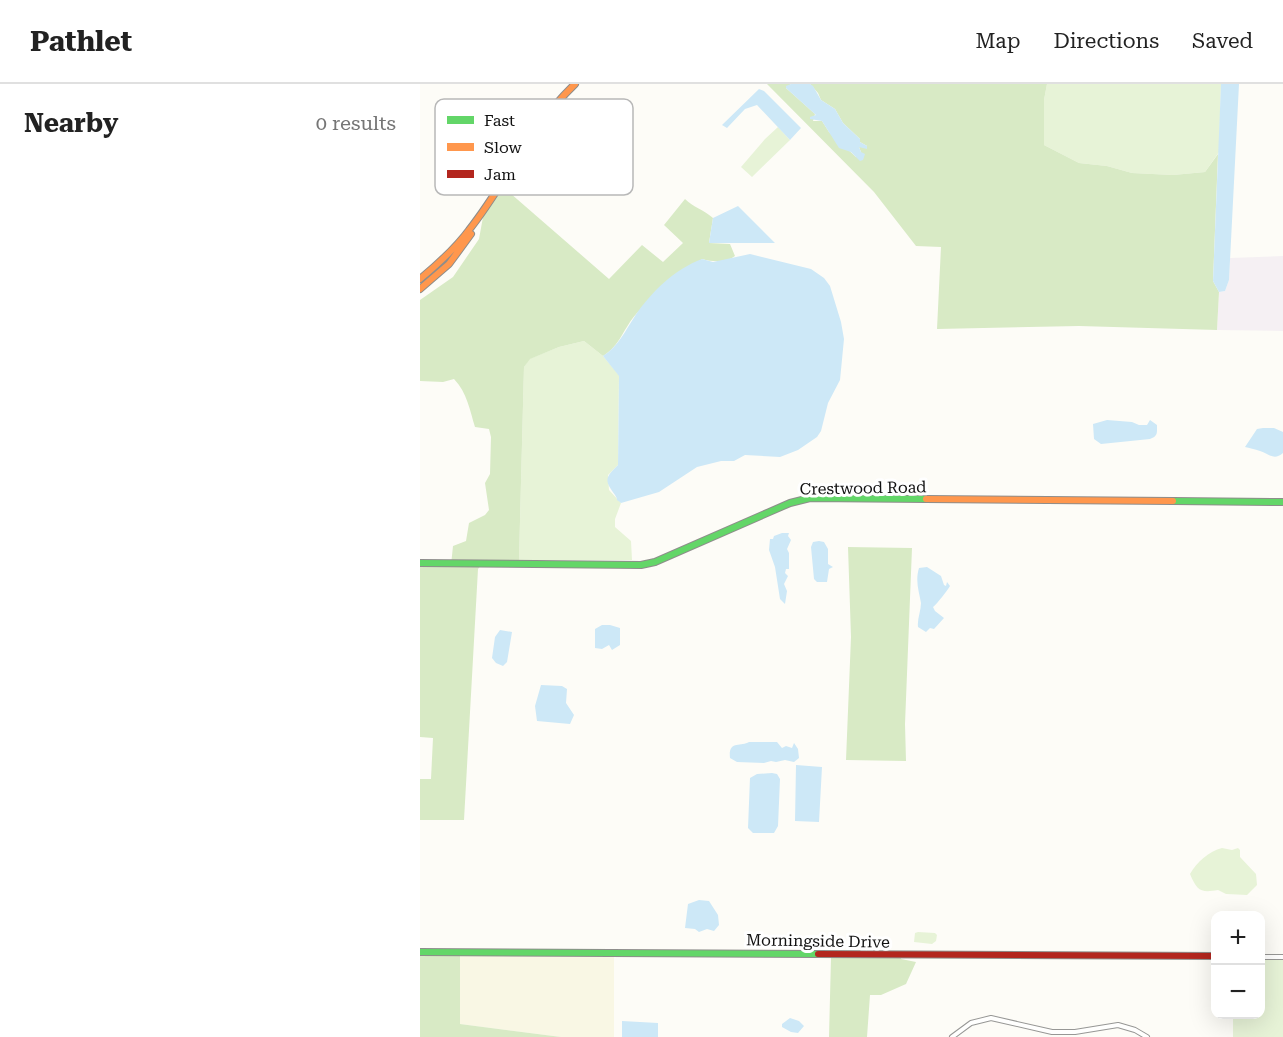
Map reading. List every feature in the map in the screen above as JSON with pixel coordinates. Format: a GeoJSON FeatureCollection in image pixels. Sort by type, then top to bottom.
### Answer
{"type":"FeatureCollection","features":[{"type":"Feature","properties":{"kind":"street"},"geometry":{"type":"LineString","coordinates":[[560,99],[575,84]]}},
{"type":"Feature","properties":{"kind":"street"},"geometry":{"type":"LineString","coordinates":[[420,289],[444,270],[459,252],[494,195]]}},
{"type":"Feature","properties":{"kind":"street"},"geometry":{"type":"LineString","coordinates":[[420,279],[451,253],[479,219]]}},
{"type":"Feature","properties":{"kind":"street","name":"Crestwood Road"},"geometry":{"type":"LineString","coordinates":[[420,564],[641,565],[698,544],[790,503],[810,498],[1283,502]]}},
{"type":"Feature","properties":{"kind":"street","name":"Morningside Drive"},"geometry":{"type":"LineString","coordinates":[[420,952],[1211,956]]}},
{"type":"Feature","properties":{"kind":"street"},"geometry":{"type":"LineString","coordinates":[[1265,957],[1283,957]]}},
{"type":"Feature","properties":{"kind":"street"},"geometry":{"type":"LineString","coordinates":[[952,1037],[971,1023],[991,1018],[1052,1032],[1075,1032],[1118,1025],[1136,1030],[1147,1037]]}},
{"type":"Feature","properties":{"kind":"shaded area"},"geometry":{"type":"Polygon","coordinates":[[[1283,256],[1283,331],[1217,330],[1219,292],[1225,291],[1229,280],[1230,258],[1283,256]]]}},
{"type":"Feature","properties":{"kind":"shaded area"},"geometry":{"type":"Polygon","coordinates":[[[460,953],[614,953],[614,1037],[561,1037],[460,1024],[460,953]]]}},
{"type":"Feature","properties":{"kind":"green space"},"geometry":{"type":"Polygon","coordinates":[[[767,84],[791,84],[786,88],[815,114],[813,121],[822,121],[829,132],[856,157],[861,152],[859,147],[867,146],[860,142],[860,139],[843,123],[835,109],[821,100],[810,84],[1047,84],[1044,100],[1044,145],[1079,163],[1107,166],[1132,173],[1173,175],[1205,172],[1218,154],[1213,281],[1219,292],[1217,330],[1079,326],[937,329],[941,247],[916,246],[874,192],[767,84]]]}},
{"type":"Feature","properties":{"kind":"green space"},"geometry":{"type":"Polygon","coordinates":[[[1047,84],[1221,84],[1219,152],[1205,172],[1173,175],[1132,173],[1107,166],[1079,163],[1044,145],[1044,100],[1047,84]]]}},
{"type":"Feature","properties":{"kind":"green space"},"geometry":{"type":"Polygon","coordinates":[[[778,127],[790,140],[752,177],[741,167],[778,127]]]}},
{"type":"Feature","properties":{"kind":"green space"},"geometry":{"type":"Polygon","coordinates":[[[496,195],[512,195],[609,279],[642,245],[663,262],[683,243],[664,225],[685,199],[713,218],[709,243],[730,244],[735,256],[719,261],[702,259],[637,313],[618,342],[603,356],[584,341],[559,347],[530,359],[524,367],[519,560],[483,563],[478,569],[464,820],[420,820],[420,779],[431,779],[433,738],[420,737],[420,565],[451,565],[453,546],[466,541],[469,523],[485,515],[489,510],[485,483],[490,474],[491,437],[489,429],[475,427],[465,396],[454,379],[443,382],[420,381],[420,300],[453,277],[479,239],[483,217],[496,195]]]}},
{"type":"Feature","properties":{"kind":"green space"},"geometry":{"type":"Polygon","coordinates":[[[584,341],[603,356],[619,375],[618,465],[608,475],[609,490],[621,503],[615,519],[615,527],[631,541],[632,560],[519,560],[524,367],[529,359],[559,347],[584,341]]]}},
{"type":"Feature","properties":{"kind":"green space"},"geometry":{"type":"Polygon","coordinates":[[[848,547],[912,548],[905,724],[906,761],[846,760],[851,637],[848,547]]]}},
{"type":"Feature","properties":{"kind":"green space"},"geometry":{"type":"Polygon","coordinates":[[[1222,848],[1232,850],[1238,848],[1240,857],[1256,874],[1257,885],[1247,895],[1226,894],[1218,890],[1200,890],[1193,880],[1190,874],[1196,865],[1208,854],[1222,848]]]}},
{"type":"Feature","properties":{"kind":"green space"},"geometry":{"type":"Polygon","coordinates":[[[915,933],[935,933],[936,941],[932,944],[914,942],[915,933]]]}},
{"type":"Feature","properties":{"kind":"green space"},"geometry":{"type":"Polygon","coordinates":[[[420,953],[460,953],[460,1024],[561,1037],[420,1037],[420,953]]]}},
{"type":"Feature","properties":{"kind":"green space"},"geometry":{"type":"Polygon","coordinates":[[[901,957],[901,959],[916,962],[906,984],[881,995],[870,995],[867,1037],[829,1037],[831,958],[901,957]]]}},
{"type":"Feature","properties":{"kind":"green space"},"geometry":{"type":"Polygon","coordinates":[[[1265,957],[1283,957],[1283,1037],[1233,1037],[1233,1019],[1265,1019],[1265,957]]]}},
{"type":"Feature","properties":{"kind":"water"},"geometry":{"type":"Polygon","coordinates":[[[791,84],[810,84],[821,100],[835,109],[843,123],[860,139],[860,142],[867,146],[867,149],[859,147],[865,154],[863,160],[860,161],[851,152],[839,148],[822,121],[810,119],[816,115],[786,88],[791,84]]]}},
{"type":"Feature","properties":{"kind":"water"},"geometry":{"type":"Polygon","coordinates":[[[1221,84],[1239,84],[1229,280],[1225,291],[1219,292],[1213,281],[1221,84]]]}},
{"type":"Feature","properties":{"kind":"water"},"geometry":{"type":"Polygon","coordinates":[[[759,89],[764,91],[801,128],[790,140],[757,105],[745,109],[727,128],[722,125],[759,89]]]}},
{"type":"Feature","properties":{"kind":"water"},"geometry":{"type":"Polygon","coordinates":[[[738,206],[775,243],[709,243],[713,218],[738,206]]]}},
{"type":"Feature","properties":{"kind":"water"},"geometry":{"type":"Polygon","coordinates":[[[750,254],[811,269],[824,278],[830,286],[844,339],[840,380],[828,403],[821,431],[817,437],[798,450],[780,457],[745,455],[734,461],[721,461],[697,467],[659,492],[621,503],[617,500],[608,482],[608,476],[618,465],[619,376],[603,356],[617,343],[648,298],[673,275],[702,259],[713,262],[750,254]]]}},
{"type":"Feature","properties":{"kind":"water"},"geometry":{"type":"Polygon","coordinates":[[[1107,420],[1147,425],[1150,420],[1157,425],[1156,434],[1150,439],[1101,444],[1094,439],[1093,424],[1107,420]]]}},
{"type":"Feature","properties":{"kind":"water"},"geometry":{"type":"Polygon","coordinates":[[[1274,428],[1283,432],[1283,453],[1272,456],[1245,447],[1257,429],[1274,428]]]}},
{"type":"Feature","properties":{"kind":"water"},"geometry":{"type":"Polygon","coordinates":[[[782,533],[789,533],[791,540],[787,549],[789,569],[786,569],[785,573],[788,576],[784,584],[787,591],[785,604],[780,599],[775,567],[769,550],[770,539],[782,533]]]}},
{"type":"Feature","properties":{"kind":"water"},"geometry":{"type":"Polygon","coordinates":[[[813,542],[824,542],[828,549],[828,564],[833,567],[829,569],[827,582],[817,582],[814,579],[811,547],[813,542]]]}},
{"type":"Feature","properties":{"kind":"water"},"geometry":{"type":"Polygon","coordinates":[[[927,567],[941,576],[944,585],[946,586],[947,582],[950,586],[933,607],[944,618],[934,629],[930,628],[926,632],[918,627],[921,603],[917,577],[919,568],[927,567]]]}},
{"type":"Feature","properties":{"kind":"water"},"geometry":{"type":"Polygon","coordinates":[[[602,625],[620,628],[620,645],[612,650],[609,645],[602,649],[595,648],[595,629],[602,625]]]}},
{"type":"Feature","properties":{"kind":"water"},"geometry":{"type":"Polygon","coordinates":[[[500,630],[512,632],[507,662],[503,666],[492,658],[495,637],[500,630]]]}},
{"type":"Feature","properties":{"kind":"water"},"geometry":{"type":"Polygon","coordinates":[[[541,685],[562,686],[567,689],[566,703],[574,715],[570,724],[537,721],[535,706],[541,685]]]}},
{"type":"Feature","properties":{"kind":"water"},"geometry":{"type":"Polygon","coordinates":[[[749,742],[777,742],[782,748],[786,746],[792,748],[794,743],[798,749],[799,758],[794,762],[785,760],[764,763],[737,762],[730,758],[733,746],[749,742]]]}},
{"type":"Feature","properties":{"kind":"water"},"geometry":{"type":"Polygon","coordinates":[[[796,765],[822,767],[819,822],[795,821],[796,765]]]}},
{"type":"Feature","properties":{"kind":"water"},"geometry":{"type":"Polygon","coordinates":[[[757,774],[777,774],[780,779],[778,826],[774,833],[753,833],[748,828],[750,778],[757,774]]]}},
{"type":"Feature","properties":{"kind":"water"},"geometry":{"type":"Polygon","coordinates":[[[699,900],[709,901],[718,915],[719,925],[714,931],[707,929],[699,932],[685,928],[688,904],[699,900]]]}},
{"type":"Feature","properties":{"kind":"water"},"geometry":{"type":"Polygon","coordinates":[[[790,1018],[799,1021],[804,1026],[798,1033],[782,1027],[782,1024],[790,1018]]]}},
{"type":"Feature","properties":{"kind":"water"},"geometry":{"type":"Polygon","coordinates":[[[622,1021],[658,1023],[658,1037],[622,1037],[622,1021]]]}},
{"type":"Feature","properties":{"kind":"traffic: fast"},"geometry":{"type":"LineString","coordinates":[[420,563],[641,565],[655,562],[790,503],[810,498],[926,499]]}},
{"type":"Feature","properties":{"kind":"traffic: fast"},"geometry":{"type":"LineString","coordinates":[[1173,501],[1283,502]]}},
{"type":"Feature","properties":{"kind":"traffic: fast"},"geometry":{"type":"LineString","coordinates":[[420,952],[818,954]]}},
{"type":"Feature","properties":{"kind":"traffic: slow"},"geometry":{"type":"LineString","coordinates":[[561,99],[575,84]]}},
{"type":"Feature","properties":{"kind":"traffic: slow"},"geometry":{"type":"LineString","coordinates":[[420,279],[464,237],[494,195]]}},
{"type":"Feature","properties":{"kind":"traffic: slow"},"geometry":{"type":"LineString","coordinates":[[420,289],[449,264],[471,234]]}},
{"type":"Feature","properties":{"kind":"traffic: slow"},"geometry":{"type":"LineString","coordinates":[[926,499],[1173,501]]}},
{"type":"Feature","properties":{"kind":"traffic: jam"},"geometry":{"type":"LineString","coordinates":[[818,954],[1211,956]]}}]}
